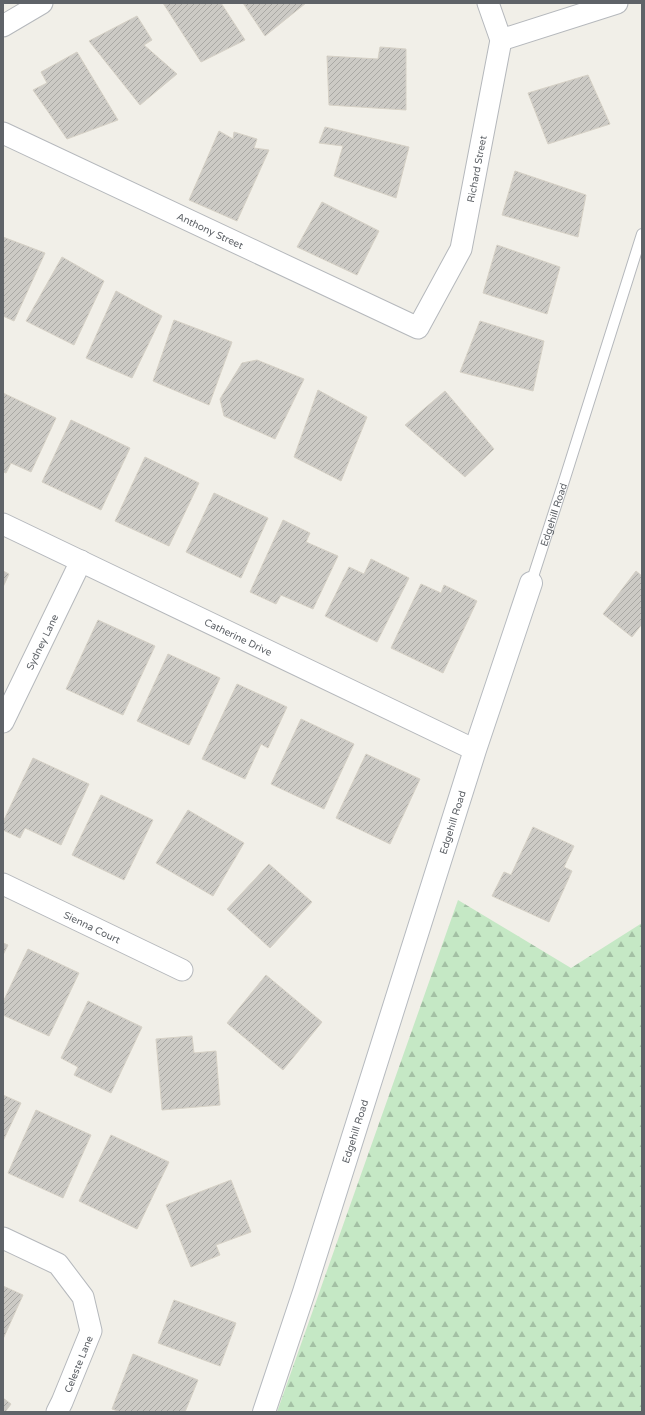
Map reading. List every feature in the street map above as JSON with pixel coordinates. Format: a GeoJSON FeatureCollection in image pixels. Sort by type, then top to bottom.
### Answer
{"type":"FeatureCollection","features":[{"type":"Feature","properties":{"kind":"street"},"geometry":{"type":"LineString","coordinates":[[3,26],[42,3]]}},
{"type":"Feature","properties":{"kind":"street"},"geometry":{"type":"LineString","coordinates":[[488,3],[501,40],[617,3]]}},
{"type":"Feature","properties":{"kind":"street","name":"Richard Street"},"geometry":{"type":"LineString","coordinates":[[418,328],[461,249],[501,40]]}},
{"type":"Feature","properties":{"kind":"street","name":"Anthony Street"},"geometry":{"type":"LineString","coordinates":[[3,133],[418,328]]}},
{"type":"Feature","properties":{"kind":"street","name":"Catherine Drive"},"geometry":{"type":"LineString","coordinates":[[3,524],[475,750]]}},
{"type":"Feature","properties":{"kind":"street","name":"Sydney Lane"},"geometry":{"type":"LineString","coordinates":[[3,722],[81,561]]}},
{"type":"Feature","properties":{"kind":"street","name":"Edgehill Road"},"geometry":{"type":"LineString","coordinates":[[264,1412],[304,1292],[475,750],[531,583]]}},
{"type":"Feature","properties":{"kind":"street","name":"Sienna Court"},"geometry":{"type":"LineString","coordinates":[[3,884],[182,970]]}},
{"type":"Feature","properties":{"kind":"street","name":"Celeste Lane"},"geometry":{"type":"LineString","coordinates":[[3,1238],[58,1264],[83,1297],[91,1331],[57,1412]]}},
{"type":"Feature","properties":{"kind":"lane","name":"Edgehill Road"},"geometry":{"type":"LineString","coordinates":[[531,583],[642,234]]}},
{"type":"Feature","properties":{"kind":"green space"},"geometry":{"type":"Polygon","coordinates":[[[458,900],[571,968],[642,923],[642,1412],[277,1412],[458,900]]]}},
{"type":"Feature","properties":{"kind":"building"},"geometry":{"type":"Polygon","coordinates":[[[163,3],[221,3],[245,40],[201,62],[163,3]]]}},
{"type":"Feature","properties":{"kind":"building"},"geometry":{"type":"Polygon","coordinates":[[[243,3],[306,3],[265,36],[243,3]]]}},
{"type":"Feature","properties":{"kind":"building"},"geometry":{"type":"Polygon","coordinates":[[[137,16],[152,40],[144,45],[177,74],[140,105],[89,41],[137,16]]]}},
{"type":"Feature","properties":{"kind":"building"},"geometry":{"type":"Polygon","coordinates":[[[380,47],[406,49],[406,110],[329,105],[327,56],[378,59],[380,47]]]}},
{"type":"Feature","properties":{"kind":"building"},"geometry":{"type":"Polygon","coordinates":[[[77,52],[118,120],[67,139],[33,90],[47,83],[41,72],[77,52]]]}},
{"type":"Feature","properties":{"kind":"building"},"geometry":{"type":"Polygon","coordinates":[[[588,75],[610,124],[548,144],[528,93],[588,75]]]}},
{"type":"Feature","properties":{"kind":"building"},"geometry":{"type":"Polygon","coordinates":[[[325,127],[409,147],[396,198],[334,176],[343,146],[319,143],[325,127]]]}},
{"type":"Feature","properties":{"kind":"building"},"geometry":{"type":"Polygon","coordinates":[[[219,131],[233,139],[234,132],[257,139],[254,148],[269,150],[237,221],[189,200],[219,131]]]}},
{"type":"Feature","properties":{"kind":"building"},"geometry":{"type":"Polygon","coordinates":[[[515,171],[586,195],[578,237],[502,215],[515,171]]]}},
{"type":"Feature","properties":{"kind":"building"},"geometry":{"type":"Polygon","coordinates":[[[322,202],[379,231],[357,275],[297,247],[322,202]]]}},
{"type":"Feature","properties":{"kind":"building"},"geometry":{"type":"Polygon","coordinates":[[[3,237],[45,253],[14,321],[3,316],[3,237]]]}},
{"type":"Feature","properties":{"kind":"building"},"geometry":{"type":"Polygon","coordinates":[[[497,245],[560,267],[547,314],[483,293],[497,245]]]}},
{"type":"Feature","properties":{"kind":"building"},"geometry":{"type":"Polygon","coordinates":[[[62,257],[104,281],[74,345],[26,321],[62,257]]]}},
{"type":"Feature","properties":{"kind":"building"},"geometry":{"type":"Polygon","coordinates":[[[116,291],[162,316],[132,378],[86,358],[116,291]]]}},
{"type":"Feature","properties":{"kind":"building"},"geometry":{"type":"Polygon","coordinates":[[[174,320],[232,342],[209,405],[153,381],[174,320]]]}},
{"type":"Feature","properties":{"kind":"building"},"geometry":{"type":"Polygon","coordinates":[[[480,321],[544,341],[533,391],[460,372],[480,321]]]}},
{"type":"Feature","properties":{"kind":"building"},"geometry":{"type":"Polygon","coordinates":[[[257,360],[304,379],[275,439],[224,416],[220,399],[242,363],[257,360]]]}},
{"type":"Feature","properties":{"kind":"building"},"geometry":{"type":"Polygon","coordinates":[[[318,390],[367,417],[341,481],[294,457],[318,390]]]}},
{"type":"Feature","properties":{"kind":"building"},"geometry":{"type":"Polygon","coordinates":[[[445,391],[494,449],[465,477],[405,425],[445,391]]]}},
{"type":"Feature","properties":{"kind":"building"},"geometry":{"type":"Polygon","coordinates":[[[3,393],[56,418],[31,472],[11,463],[6,473],[3,472],[3,393]]]}},
{"type":"Feature","properties":{"kind":"building"},"geometry":{"type":"Polygon","coordinates":[[[71,420],[130,448],[101,510],[42,482],[71,420]]]}},
{"type":"Feature","properties":{"kind":"building"},"geometry":{"type":"Polygon","coordinates":[[[145,457],[199,483],[169,546],[115,521],[145,457]]]}},
{"type":"Feature","properties":{"kind":"building"},"geometry":{"type":"Polygon","coordinates":[[[214,493],[268,518],[241,578],[186,552],[214,493]]]}},
{"type":"Feature","properties":{"kind":"building"},"geometry":{"type":"Polygon","coordinates":[[[283,520],[310,533],[306,542],[338,556],[313,609],[281,595],[276,604],[250,592],[283,520]]]}},
{"type":"Feature","properties":{"kind":"building"},"geometry":{"type":"Polygon","coordinates":[[[371,559],[409,578],[377,642],[325,616],[349,567],[364,574],[371,559]]]}},
{"type":"Feature","properties":{"kind":"building"},"geometry":{"type":"Polygon","coordinates":[[[3,571],[9,574],[3,587],[3,571]]]}},
{"type":"Feature","properties":{"kind":"building"},"geometry":{"type":"Polygon","coordinates":[[[636,571],[642,576],[642,624],[632,637],[603,614],[636,571]]]}},
{"type":"Feature","properties":{"kind":"building"},"geometry":{"type":"Polygon","coordinates":[[[421,584],[441,593],[444,585],[477,601],[443,673],[391,648],[421,584]]]}},
{"type":"Feature","properties":{"kind":"building"},"geometry":{"type":"Polygon","coordinates":[[[98,620],[155,646],[123,715],[66,689],[98,620]]]}},
{"type":"Feature","properties":{"kind":"building"},"geometry":{"type":"Polygon","coordinates":[[[168,654],[220,678],[189,745],[137,721],[168,654]]]}},
{"type":"Feature","properties":{"kind":"building"},"geometry":{"type":"Polygon","coordinates":[[[237,684],[287,707],[268,748],[261,744],[245,779],[202,759],[237,684]]]}},
{"type":"Feature","properties":{"kind":"building"},"geometry":{"type":"Polygon","coordinates":[[[301,719],[354,744],[324,809],[271,784],[301,719]]]}},
{"type":"Feature","properties":{"kind":"building"},"geometry":{"type":"Polygon","coordinates":[[[366,754],[420,779],[390,844],[336,818],[366,754]]]}},
{"type":"Feature","properties":{"kind":"building"},"geometry":{"type":"Polygon","coordinates":[[[33,758],[89,784],[61,845],[25,828],[20,838],[3,830],[3,822],[33,758]]]}},
{"type":"Feature","properties":{"kind":"building"},"geometry":{"type":"Polygon","coordinates":[[[101,795],[153,820],[124,880],[72,855],[101,795]]]}},
{"type":"Feature","properties":{"kind":"building"},"geometry":{"type":"Polygon","coordinates":[[[188,810],[244,843],[213,896],[156,863],[188,810]]]}},
{"type":"Feature","properties":{"kind":"building"},"geometry":{"type":"Polygon","coordinates":[[[533,827],[574,846],[564,867],[572,871],[549,922],[492,896],[504,872],[511,875],[533,827]]]}},
{"type":"Feature","properties":{"kind":"building"},"geometry":{"type":"Polygon","coordinates":[[[269,864],[312,902],[270,948],[227,909],[269,864]]]}},
{"type":"Feature","properties":{"kind":"building"},"geometry":{"type":"Polygon","coordinates":[[[3,943],[8,945],[3,955],[3,943]]]}},
{"type":"Feature","properties":{"kind":"building"},"geometry":{"type":"Polygon","coordinates":[[[28,949],[79,973],[49,1036],[3,1015],[3,1002],[28,949]]]}},
{"type":"Feature","properties":{"kind":"building"},"geometry":{"type":"Polygon","coordinates":[[[266,975],[322,1022],[283,1070],[227,1023],[266,975]]]}},
{"type":"Feature","properties":{"kind":"building"},"geometry":{"type":"Polygon","coordinates":[[[88,1001],[142,1027],[111,1093],[74,1075],[78,1067],[61,1058],[88,1001]]]}},
{"type":"Feature","properties":{"kind":"building"},"geometry":{"type":"Polygon","coordinates":[[[192,1036],[194,1053],[216,1051],[220,1105],[162,1110],[156,1039],[192,1036]]]}},
{"type":"Feature","properties":{"kind":"building"},"geometry":{"type":"Polygon","coordinates":[[[3,1095],[21,1103],[3,1141],[3,1095]]]}},
{"type":"Feature","properties":{"kind":"building"},"geometry":{"type":"Polygon","coordinates":[[[36,1110],[91,1135],[63,1198],[8,1173],[36,1110]]]}},
{"type":"Feature","properties":{"kind":"building"},"geometry":{"type":"Polygon","coordinates":[[[111,1135],[169,1162],[137,1229],[79,1201],[111,1135]]]}},
{"type":"Feature","properties":{"kind":"building"},"geometry":{"type":"Polygon","coordinates":[[[231,1180],[251,1232],[216,1245],[220,1255],[191,1267],[166,1205],[231,1180]]]}},
{"type":"Feature","properties":{"kind":"building"},"geometry":{"type":"Polygon","coordinates":[[[3,1286],[23,1295],[3,1339],[3,1286]]]}},
{"type":"Feature","properties":{"kind":"building"},"geometry":{"type":"Polygon","coordinates":[[[174,1300],[236,1323],[220,1366],[158,1343],[174,1300]]]}},
{"type":"Feature","properties":{"kind":"building"},"geometry":{"type":"Polygon","coordinates":[[[133,1354],[198,1380],[185,1412],[121,1412],[112,1409],[133,1354]]]}},
{"type":"Feature","properties":{"kind":"building"},"geometry":{"type":"Polygon","coordinates":[[[3,1398],[11,1404],[5,1412],[3,1412],[3,1398]]]}}]}
